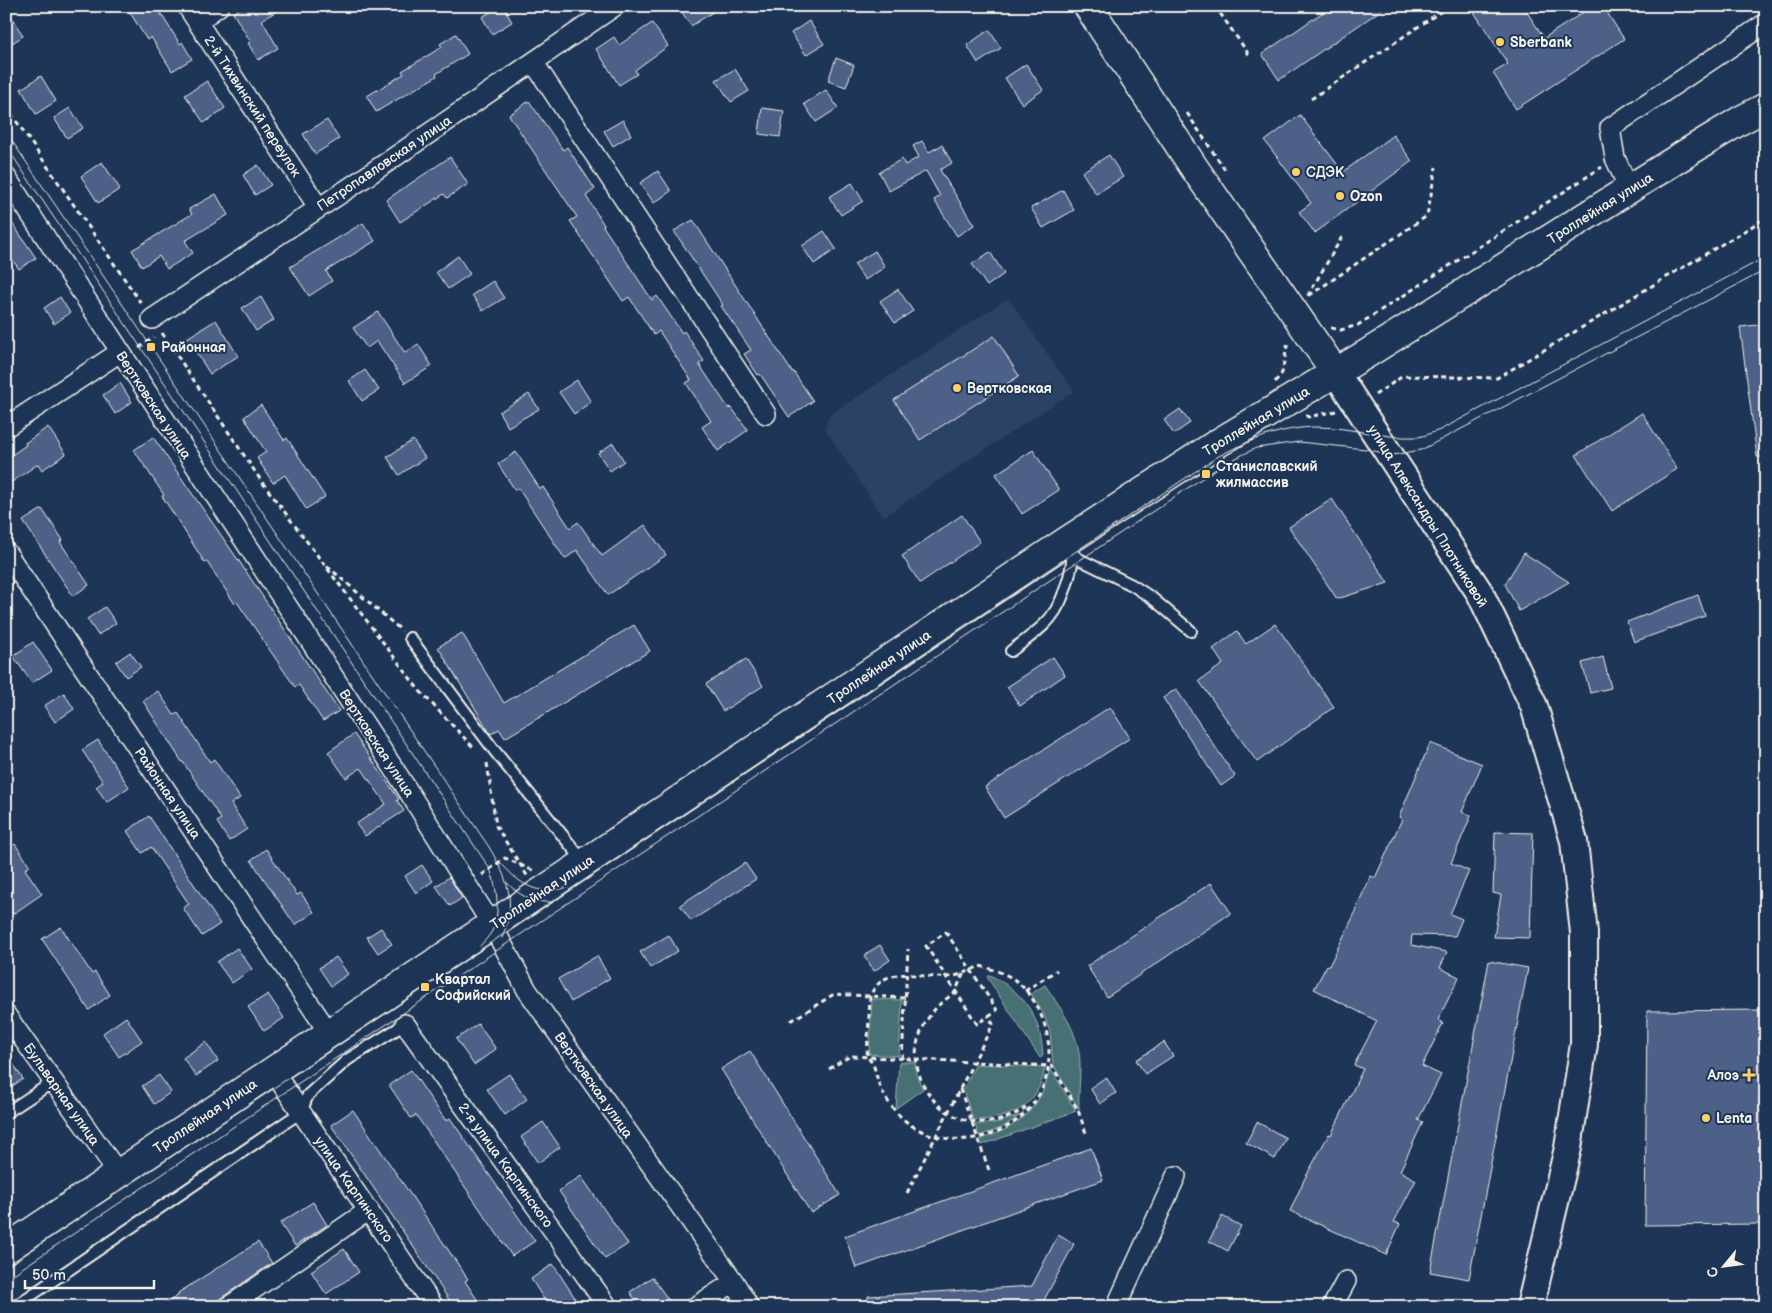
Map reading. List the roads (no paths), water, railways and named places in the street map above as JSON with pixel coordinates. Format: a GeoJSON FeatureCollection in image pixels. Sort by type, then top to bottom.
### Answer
{"type":"FeatureCollection","features":[{"type":"Feature","properties":{"kind":"main road"},"geometry":{"type":"LineString","coordinates":[[1088,6],[1193,166],[1336,373]]}},
{"type":"Feature","properties":{"kind":"main road","name":"Троллейная улица"},"geometry":{"type":"LineString","coordinates":[[8,1245],[118,1174],[585,863],[1070,547],[1218,443],[1336,373],[1629,189],[1741,120],[1766,107]]}},
{"type":"Feature","properties":{"kind":"main road","name":"улица Александры Плотниковой"},"geometry":{"type":"LineString","coordinates":[[1336,373],[1480,593],[1534,706],[1574,841],[1584,932],[1584,1044],[1568,1148],[1530,1307]]}},
{"type":"Feature","properties":{"kind":"street"},"geometry":{"type":"LineString","coordinates":[[193,14],[219,6]]}},
{"type":"Feature","properties":{"kind":"street","name":"Петропавловская улица"},"geometry":{"type":"LineString","coordinates":[[157,326],[318,207],[614,6]]}},
{"type":"Feature","properties":{"kind":"street","name":"2-й Тихвинский переулок"},"geometry":{"type":"LineString","coordinates":[[193,14],[318,207]]}},
{"type":"Feature","properties":{"kind":"street"},"geometry":{"type":"LineString","coordinates":[[1629,189],[1615,158],[1610,128],[1766,22]]}},
{"type":"Feature","properties":{"kind":"street"},"geometry":{"type":"LineString","coordinates":[[534,62],[766,414]]}},
{"type":"Feature","properties":{"kind":"street","name":"Вертковская улица"},"geometry":{"type":"LineString","coordinates":[[6,177],[400,778],[492,925],[527,990],[750,1307]]}},
{"type":"Feature","properties":{"kind":"street"},"geometry":{"type":"LineString","coordinates":[[6,426],[122,355]]}},
{"type":"Feature","properties":{"kind":"street","name":"Районная улица"},"geometry":{"type":"LineString","coordinates":[[6,552],[329,1033]]}},
{"type":"Feature","properties":{"kind":"street","name":"Бульварная улица"},"geometry":{"type":"LineString","coordinates":[[6,1015],[118,1174]]}},
{"type":"Feature","properties":{"kind":"street","name":"2-я улица Карпинского"},"geometry":{"type":"LineString","coordinates":[[405,1024],[608,1307]]}},
{"type":"Feature","properties":{"kind":"street","name":"улица Карпинского"},"geometry":{"type":"LineString","coordinates":[[273,1071],[434,1307]]}},
{"type":"Feature","properties":{"kind":"street"},"geometry":{"type":"LineString","coordinates":[[1116,1307],[1176,1176]]}},
{"type":"Feature","properties":{"kind":"street"},"geometry":{"type":"LineString","coordinates":[[228,1307],[368,1210]]}},
{"type":"Feature","properties":{"kind":"street"},"geometry":{"type":"LineString","coordinates":[[1332,1307],[1346,1281]]}},
{"type":"Feature","properties":{"kind":"street"},"geometry":{"type":"LineString","coordinates":[[696,1307],[734,1282]]}},
{"type":"Feature","properties":{"kind":"lane"},"geometry":{"type":"LineString","coordinates":[[1070,547],[1079,559],[1137,588],[1191,631]]}},
{"type":"Feature","properties":{"kind":"lane"},"geometry":{"type":"LineString","coordinates":[[1011,651],[1052,618],[1066,589],[1072,564],[1070,547]]}},
{"type":"Feature","properties":{"kind":"lane"},"geometry":{"type":"LineString","coordinates":[[410,638],[494,750],[585,863]]}},
{"type":"Feature","properties":{"kind":"lane"},"geometry":{"type":"LineString","coordinates":[[14,1307],[301,1112],[308,1095],[347,1060],[405,1024]]}},
{"type":"Feature","properties":{"kind":"lane"},"geometry":{"type":"LineString","coordinates":[[6,1113],[54,1082]]}},
{"type":"Feature","properties":{"kind":"tram line"},"geometry":{"type":"LineString","coordinates":[[6,132],[489,847],[501,870],[508,891],[509,913],[502,938]]}},
{"type":"Feature","properties":{"kind":"tram line"},"geometry":{"type":"LineString","coordinates":[[6,146],[490,869],[497,896],[497,911],[494,927],[480,946]]}},
{"type":"Feature","properties":{"kind":"tram line"},"geometry":{"type":"LineString","coordinates":[[6,1267],[1217,457],[1241,445],[1292,429],[1318,427],[1405,437],[1418,437],[1440,430],[1766,257]]}},
{"type":"Feature","properties":{"kind":"tram line"},"geometry":{"type":"LineString","coordinates":[[6,1279],[1222,465],[1256,448],[1299,442],[1365,449],[1393,455],[1421,450],[1766,270]]}},
{"type":"Feature","properties":{"kind":"tram line"},"geometry":{"type":"LineString","coordinates":[[501,863],[515,877],[530,887],[548,891],[568,887]]}},
{"type":"Feature","properties":{"kind":"tram line"},"geometry":{"type":"LineString","coordinates":[[506,882],[527,898],[552,902]]}},
{"type":"Feature","properties":{"kind":"place","name":"Sberbank"},"geometry":{"type":"Point","coordinates":[1500,42]}},
{"type":"Feature","properties":{"kind":"place","name":"СДЭК"},"geometry":{"type":"Point","coordinates":[1296,172]}},
{"type":"Feature","properties":{"kind":"place","name":"Ozon"},"geometry":{"type":"Point","coordinates":[1340,196]}},
{"type":"Feature","properties":{"kind":"place","name":"Районная"},"geometry":{"type":"Point","coordinates":[151,347]}},
{"type":"Feature","properties":{"kind":"place","name":"Вертковская"},"geometry":{"type":"Point","coordinates":[957,388]}},
{"type":"Feature","properties":{"kind":"place","name":"Станиславский жилмассив"},"geometry":{"type":"Point","coordinates":[1206,474]}},
{"type":"Feature","properties":{"kind":"place","name":"Квартал Софийский"},"geometry":{"type":"Point","coordinates":[425,987]}},
{"type":"Feature","properties":{"kind":"place","name":"Алоэ"},"geometry":{"type":"Point","coordinates":[1749,1075]}},
{"type":"Feature","properties":{"kind":"place","name":"Lenta"},"geometry":{"type":"Point","coordinates":[1706,1118]}}]}
